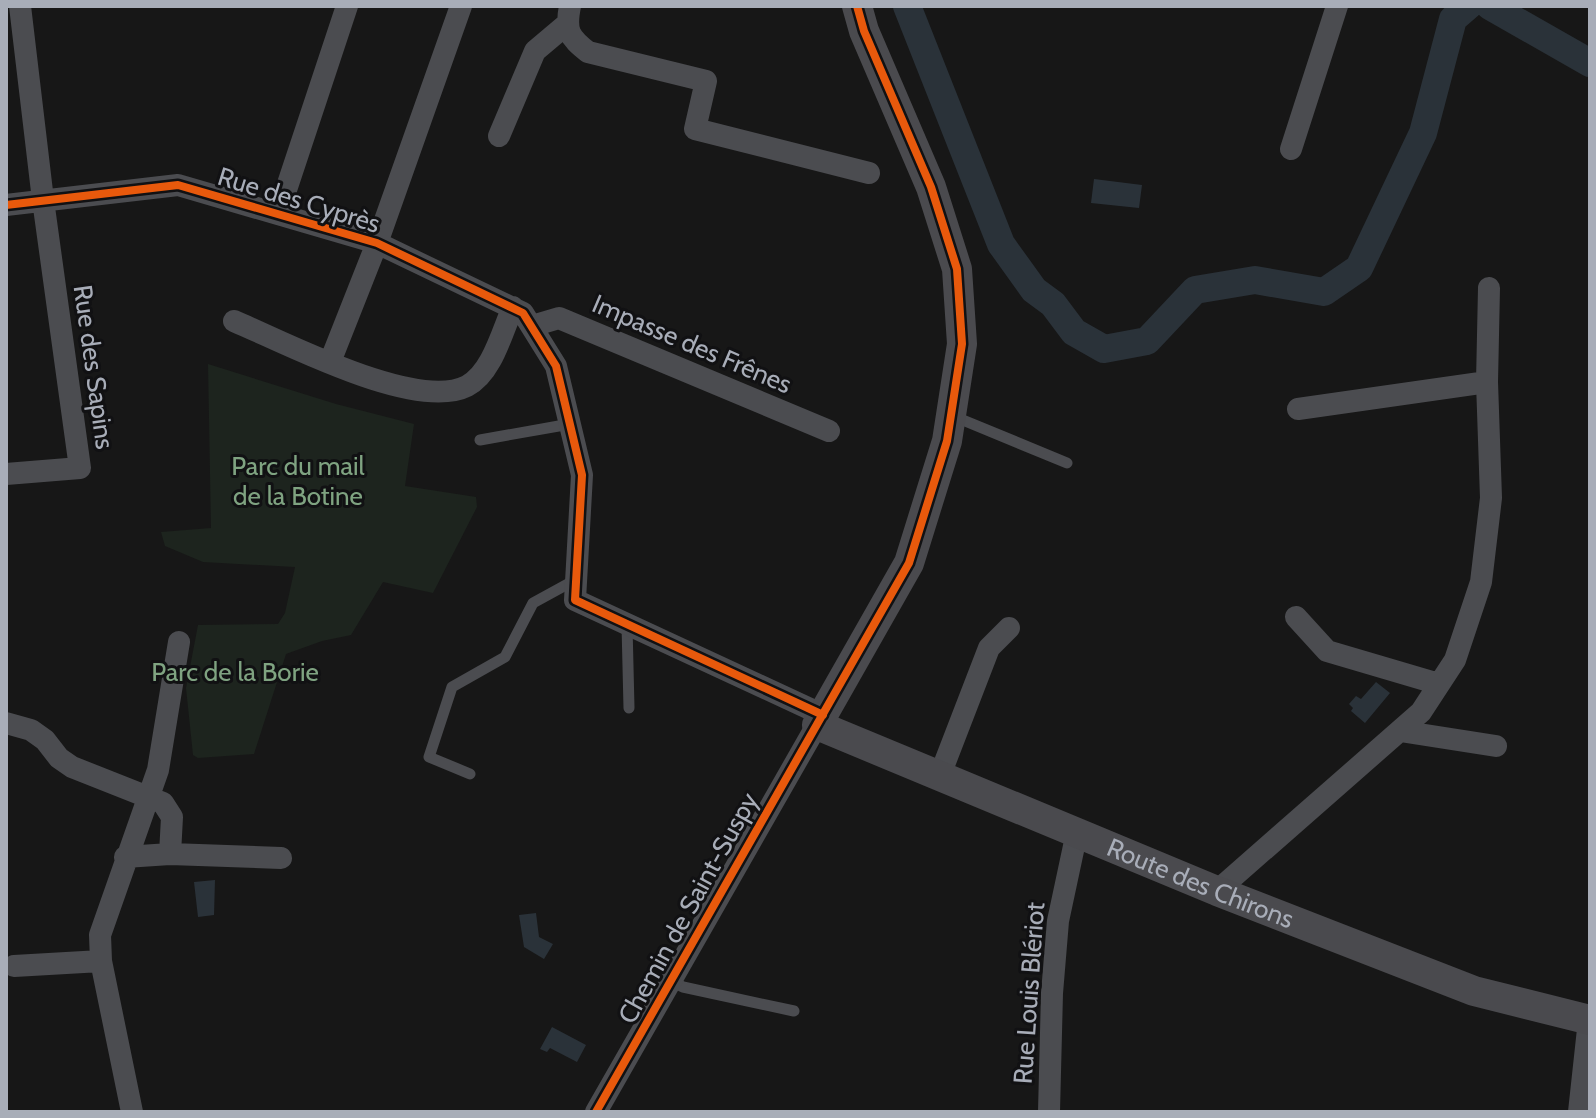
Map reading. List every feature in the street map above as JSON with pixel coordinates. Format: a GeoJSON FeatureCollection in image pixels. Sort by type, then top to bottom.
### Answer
{"type":"FeatureCollection","features":[{"type":"Feature","properties":{"kind":"street"},"geometry":{"type":"LineString","coordinates":[[20,6],[43,200]]}},
{"type":"Feature","properties":{"kind":"street"},"geometry":{"type":"LineString","coordinates":[[278,214],[347,6]]}},
{"type":"Feature","properties":{"kind":"street"},"geometry":{"type":"LineString","coordinates":[[330,362],[377,243],[461,6]]}},
{"type":"Feature","properties":{"kind":"street"},"geometry":{"type":"LineString","coordinates":[[576,580],[575,600],[820,720],[909,563],[947,441],[962,344],[957,269],[931,187],[864,31],[857,6]]}},
{"type":"Feature","properties":{"kind":"street"},"geometry":{"type":"LineString","coordinates":[[1291,149],[1337,6]]}},
{"type":"Feature","properties":{"kind":"street"},"geometry":{"type":"LineString","coordinates":[[499,136],[535,51],[568,15]]}},
{"type":"Feature","properties":{"kind":"street"},"geometry":{"type":"LineString","coordinates":[[568,15],[572,40],[588,52],[706,81],[695,129],[869,173]]}},
{"type":"Feature","properties":{"kind":"street","name":"Rue des Cyprès"},"geometry":{"type":"LineString","coordinates":[[6,205],[178,185],[377,243],[523,313],[556,366],[582,475],[576,580]]}},
{"type":"Feature","properties":{"kind":"street","name":"Rue des Sapins"},"geometry":{"type":"LineString","coordinates":[[6,474],[80,468],[43,200]]}},
{"type":"Feature","properties":{"kind":"street"},"geometry":{"type":"LineString","coordinates":[[1217,891],[1421,712],[1455,660],[1481,582],[1491,498],[1487,382],[1489,288]]}},
{"type":"Feature","properties":{"kind":"street"},"geometry":{"type":"LineString","coordinates":[[234,321],[363,376],[412,389],[444,393],[467,386],[484,372],[513,307]]}},
{"type":"Feature","properties":{"kind":"street","name":"Impasse des Frênes"},"geometry":{"type":"LineString","coordinates":[[532,326],[559,318],[829,431]]}},
{"type":"Feature","properties":{"kind":"street"},"geometry":{"type":"LineString","coordinates":[[1298,409],[1487,382]]}},
{"type":"Feature","properties":{"kind":"street"},"geometry":{"type":"LineString","coordinates":[[1296,617],[1327,651],[1439,684]]}},
{"type":"Feature","properties":{"kind":"street"},"geometry":{"type":"LineString","coordinates":[[940,775],[989,648],[1009,628]]}},
{"type":"Feature","properties":{"kind":"street"},"geometry":{"type":"LineString","coordinates":[[132,1112],[101,961],[100,935],[164,742],[179,642]]}},
{"type":"Feature","properties":{"kind":"street","name":"Route des Chirons"},"geometry":{"type":"LineString","coordinates":[[820,720],[940,775],[1217,891],[1474,991],[1589,1020]]}},
{"type":"Feature","properties":{"kind":"street","name":"Chemin de Saint-Suspy"},"geometry":{"type":"LineString","coordinates":[[596,1112],[820,720]]}},
{"type":"Feature","properties":{"kind":"street"},"geometry":{"type":"LineString","coordinates":[[6,723],[31,730],[72,767],[163,803],[172,817],[170,854]]}},
{"type":"Feature","properties":{"kind":"street"},"geometry":{"type":"LineString","coordinates":[[1400,731],[1496,746]]}},
{"type":"Feature","properties":{"kind":"street","name":"Rue Louis Blériot"},"geometry":{"type":"LineString","coordinates":[[1049,1112],[1052,993],[1058,921],[1077,832]]}},
{"type":"Feature","properties":{"kind":"street"},"geometry":{"type":"LineString","coordinates":[[125,857],[170,854],[281,858]]}},
{"type":"Feature","properties":{"kind":"street"},"geometry":{"type":"LineString","coordinates":[[14,966],[101,961]]}},
{"type":"Feature","properties":{"kind":"street"},"geometry":{"type":"LineString","coordinates":[[1579,1112],[1589,1020]]}},
{"type":"Feature","properties":{"kind":"lane"},"geometry":{"type":"LineString","coordinates":[[951,415],[1067,463]]}},
{"type":"Feature","properties":{"kind":"lane"},"geometry":{"type":"LineString","coordinates":[[480,440],[570,424]]}},
{"type":"Feature","properties":{"kind":"lane"},"geometry":{"type":"LineString","coordinates":[[470,774],[429,757],[452,687],[505,657],[533,603],[576,580]]}},
{"type":"Feature","properties":{"kind":"lane"},"geometry":{"type":"LineString","coordinates":[[627,624],[629,708]]}},
{"type":"Feature","properties":{"kind":"lane"},"geometry":{"type":"LineString","coordinates":[[671,981],[683,987],[794,1011]]}},
{"type":"Feature","properties":{"kind":"green space","name":"Parc du mail de la Botine"},"geometry":{"type":"Polygon","coordinates":[[[208,364],[336,404],[414,424],[405,486],[476,497],[477,507],[433,593],[383,582],[351,635],[286,654],[254,754],[198,758],[193,755],[186,688],[198,625],[278,624],[285,613],[295,567],[203,562],[165,546],[161,532],[211,528],[208,364]]]}},
{"type":"Feature","properties":{"kind":"shaded area"},"geometry":{"type":"Polygon","coordinates":[[[1094,179],[1142,185],[1139,208],[1091,203],[1094,179]]]}},
{"type":"Feature","properties":{"kind":"shaded area"},"geometry":{"type":"Polygon","coordinates":[[[1376,682],[1390,693],[1365,723],[1351,711],[1353,708],[1349,704],[1356,696],[1361,699],[1376,682]]]}},
{"type":"Feature","properties":{"kind":"shaded area"},"geometry":{"type":"Polygon","coordinates":[[[215,880],[214,915],[198,917],[194,882],[215,880]]]}},
{"type":"Feature","properties":{"kind":"shaded area"},"geometry":{"type":"Polygon","coordinates":[[[536,913],[539,937],[553,944],[544,959],[524,947],[519,915],[536,913]]]}},
{"type":"Feature","properties":{"kind":"shaded area"},"geometry":{"type":"Polygon","coordinates":[[[552,1027],[586,1045],[577,1062],[550,1048],[547,1052],[540,1049],[552,1027]]]}},
{"type":"Feature","properties":{"kind":"waterway"},"geometry":{"type":"LineString","coordinates":[[907,6],[1001,244],[1034,290],[1053,304],[1074,332],[1104,349],[1147,341],[1195,290],[1255,280],[1324,292],[1359,268],[1423,133],[1453,19],[1468,6]]}},
{"type":"Feature","properties":{"kind":"waterway"},"geometry":{"type":"LineString","coordinates":[[1490,6],[1590,63]]}},
{"type":"Feature","properties":{"kind":"cycle path"},"geometry":{"type":"LineString","coordinates":[[596,1112],[909,563],[947,441],[962,344],[957,269],[931,187],[864,31],[857,6]]}},
{"type":"Feature","properties":{"kind":"cycle path"},"geometry":{"type":"LineString","coordinates":[[6,205],[178,185],[377,243],[523,313],[556,366],[582,475],[575,600],[823,715]]}},
{"type":"Feature","properties":{"kind":"park label","name":"Parc de la Borie"},"geometry":{"type":"Point","coordinates":[235,672]}}]}
